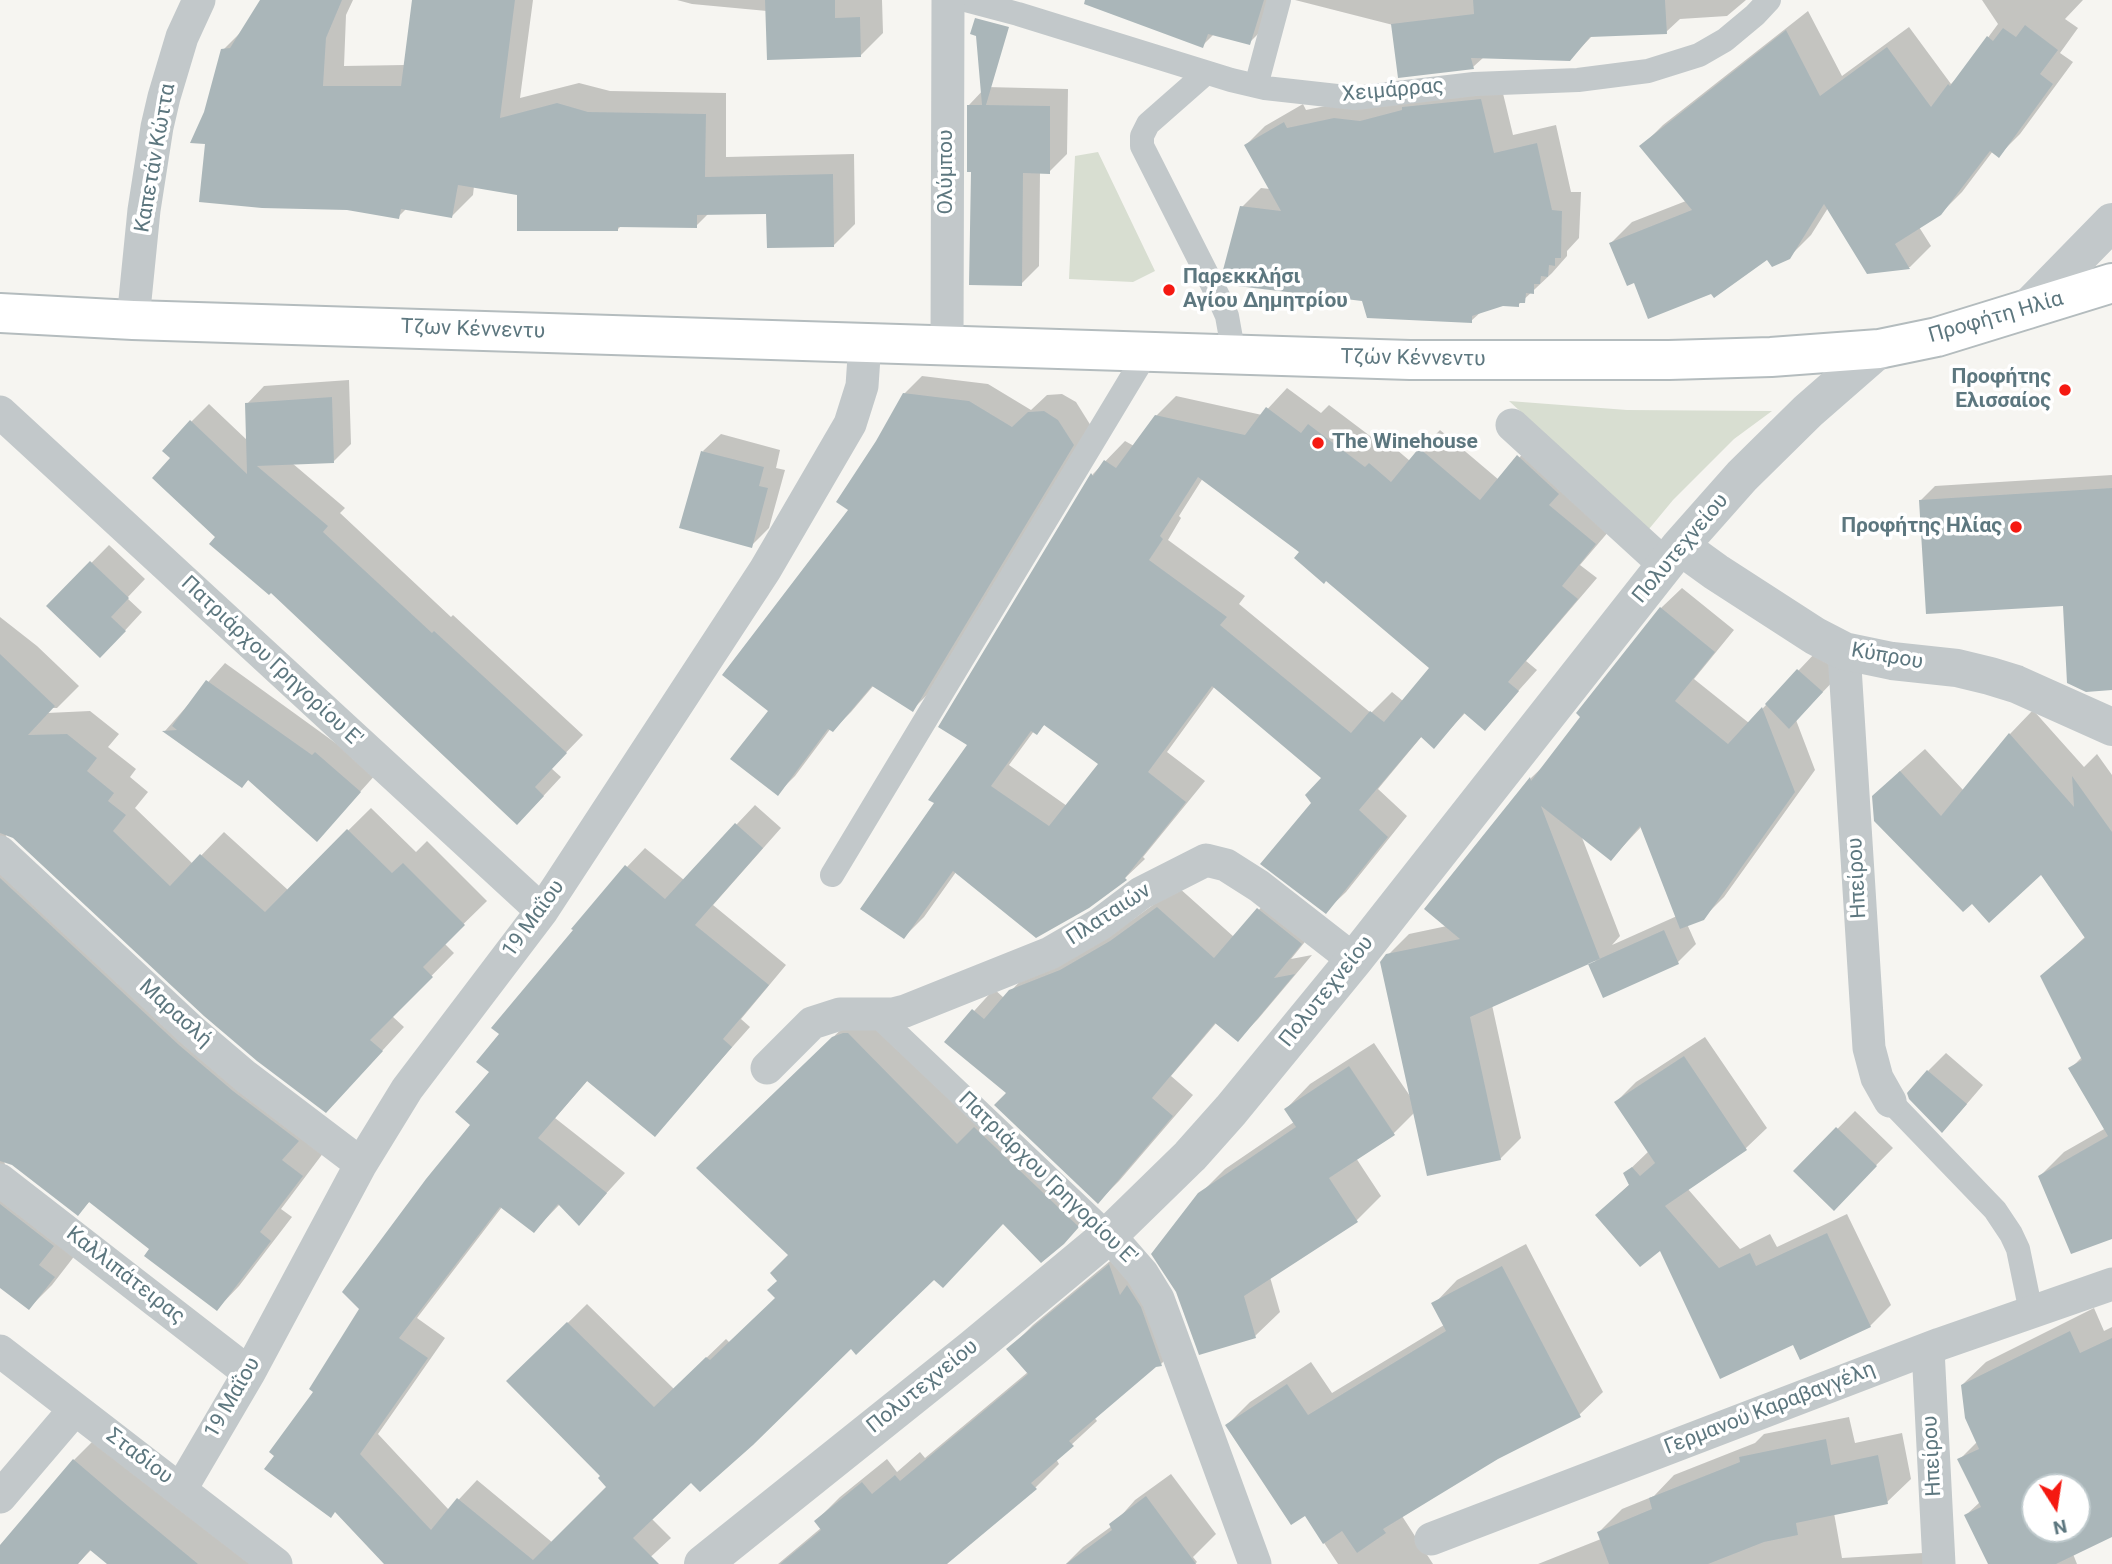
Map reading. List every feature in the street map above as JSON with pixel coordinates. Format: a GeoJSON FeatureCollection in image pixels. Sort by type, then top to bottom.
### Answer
{"type":"FeatureCollection","features":[{"type":"Feature","properties":{"kind":"main road","name":"Προφήτη Ηλία"},"geometry":{"type":"LineString","coordinates":[[1879,349],[1937,337],[2112,283]]}},
{"type":"Feature","properties":{"kind":"main road","name":"Τζων Κέννεντυ"},"geometry":{"type":"LineString","coordinates":[[0,313],[133,320],[947,344]]}},
{"type":"Feature","properties":{"kind":"main road","name":"Τζών Κέννεντυ"},"geometry":{"type":"LineString","coordinates":[[947,344],[1449,360],[1655,360],[1770,357],[1879,349]]}},
{"type":"Feature","properties":{"kind":"street","name":"Καπετάν Κώττα"},"geometry":{"type":"LineString","coordinates":[[133,320],[144,210],[157,127],[179,46],[199,0]]}},
{"type":"Feature","properties":{"kind":"street","name":"Ολύμπου"},"geometry":{"type":"LineString","coordinates":[[947,344],[948,0]]}},
{"type":"Feature","properties":{"kind":"street","name":"Χειμάρρας"},"geometry":{"type":"LineString","coordinates":[[965,0],[1077,32],[1206,74],[1256,86],[1355,98],[1475,84],[1578,80],[1647,71],[1681,63],[1725,40],[1769,0]]}},
{"type":"Feature","properties":{"kind":"street"},"geometry":{"type":"LineString","coordinates":[[1256,86],[1279,0]]}},
{"type":"Feature","properties":{"kind":"street"},"geometry":{"type":"LineString","coordinates":[[1206,74],[1148,124],[1142,136],[1142,146],[1227,316],[1234,355]]}},
{"type":"Feature","properties":{"kind":"street"},"geometry":{"type":"LineString","coordinates":[[2026,310],[2112,222]]}},
{"type":"Feature","properties":{"kind":"street","name":"19 Μαΐου"},"geometry":{"type":"LineString","coordinates":[[181,1489],[249,1373],[361,1164],[422,1068],[542,911],[765,569],[833,455],[850,424],[859,397],[864,372],[865,342]]}},
{"type":"Feature","properties":{"kind":"street","name":"Πολυτεχνείου"},"geometry":{"type":"LineString","coordinates":[[703,1564],[973,1348],[1109,1235],[1190,1156],[1231,1111],[1353,960],[1673,555],[1761,458],[1808,411],[1879,349]]}},
{"type":"Feature","properties":{"kind":"street"},"geometry":{"type":"LineString","coordinates":[[832,874],[1147,352]]}},
{"type":"Feature","properties":{"kind":"street","name":"Πατριάρχου Γρηγορίου Ε'"},"geometry":{"type":"LineString","coordinates":[[0,412],[542,911]]}},
{"type":"Feature","properties":{"kind":"street"},"geometry":{"type":"LineString","coordinates":[[1512,425],[1673,555]]}},
{"type":"Feature","properties":{"kind":"street","name":"Κύπρου"},"geometry":{"type":"LineString","coordinates":[[1673,555],[1844,651],[1892,661],[1957,668],[1990,676],[2016,684],[2112,727]]}},
{"type":"Feature","properties":{"kind":"street","name":"Ηπείρου"},"geometry":{"type":"LineString","coordinates":[[1844,651],[1867,1028],[1872,1064],[1890,1101]]}},
{"type":"Feature","properties":{"kind":"street","name":"Μαρασλή"},"geometry":{"type":"LineString","coordinates":[[0,852],[191,1030],[256,1084],[361,1164]]}},
{"type":"Feature","properties":{"kind":"street","name":"Πλαταιών"},"geometry":{"type":"LineString","coordinates":[[766,1068],[812,1023],[840,1014],[893,1014],[923,1005],[1050,953],[1100,924],[1141,893],[1206,860],[1226,864],[1259,886],[1353,960]]}},
{"type":"Feature","properties":{"kind":"street","name":"Πατριάρχου Γρηγορίου Ε'"},"geometry":{"type":"LineString","coordinates":[[876,1014],[1109,1235],[1142,1273],[1158,1299],[1255,1564]]}},
{"type":"Feature","properties":{"kind":"street"},"geometry":{"type":"LineString","coordinates":[[1890,1101],[1995,1210],[2018,1249],[2031,1312]]}},
{"type":"Feature","properties":{"kind":"street","name":"Καλλιπάτειρας"},"geometry":{"type":"LineString","coordinates":[[0,1180],[249,1373]]}},
{"type":"Feature","properties":{"kind":"street","name":"Γερμανού Καραβαγγέλη"},"geometry":{"type":"LineString","coordinates":[[1431,1539],[1928,1349],[2112,1284]]}},
{"type":"Feature","properties":{"kind":"street","name":"Ηπείρου"},"geometry":{"type":"LineString","coordinates":[[1928,1349],[1939,1564]]}},
{"type":"Feature","properties":{"kind":"street","name":"Σταδίου"},"geometry":{"type":"LineString","coordinates":[[0,1351],[276,1564]]}},
{"type":"Feature","properties":{"kind":"street"},"geometry":{"type":"LineString","coordinates":[[0,1497],[75,1409]]}},
{"type":"Feature","properties":{"kind":"shaded area"},"geometry":{"type":"Polygon","coordinates":[[[1098,152],[1155,271],[1133,282],[1069,279],[1075,156],[1098,152]]]}},
{"type":"Feature","properties":{"kind":"shaded area"},"geometry":{"type":"Polygon","coordinates":[[[1509,401],[1627,410],[1772,411],[1734,439],[1673,500],[1649,529],[1509,401]]]}},
{"type":"Feature","properties":{"kind":"building"},"geometry":{"type":"Polygon","coordinates":[[[260,0],[342,0],[326,38],[323,86],[401,86],[412,0],[515,0],[500,118],[557,103],[588,112],[706,114],[705,177],[833,174],[834,247],[767,248],[766,214],[697,215],[697,228],[618,227],[618,231],[517,231],[517,195],[458,185],[452,218],[401,209],[399,219],[347,210],[262,208],[199,202],[205,144],[190,143],[204,112],[221,49],[230,48],[260,0]]]}},
{"type":"Feature","properties":{"kind":"building"},"geometry":{"type":"Polygon","coordinates":[[[765,0],[835,0],[835,18],[860,17],[861,57],[767,60],[765,0]]]}},
{"type":"Feature","properties":{"kind":"building"},"geometry":{"type":"Polygon","coordinates":[[[1085,0],[1264,0],[1250,45],[1208,34],[1203,48],[1084,4],[1085,0]]]}},
{"type":"Feature","properties":{"kind":"building"},"geometry":{"type":"Polygon","coordinates":[[[1473,0],[1665,0],[1667,34],[1590,37],[1570,61],[1471,58],[1474,69],[1398,78],[1391,24],[1474,14],[1473,0]]]}},
{"type":"Feature","properties":{"kind":"building"},"geometry":{"type":"Polygon","coordinates":[[[975,18],[1009,27],[986,105],[1050,106],[1050,174],[1023,173],[1022,286],[969,285],[971,172],[967,172],[967,105],[982,105],[976,36],[970,34],[975,18]]]}},
{"type":"Feature","properties":{"kind":"building"},"geometry":{"type":"Polygon","coordinates":[[[2025,25],[2058,50],[2040,74],[2053,84],[1999,158],[1990,151],[1941,215],[1895,244],[1910,269],[1867,274],[1824,204],[1790,259],[1772,267],[1767,260],[1714,298],[1711,294],[1648,319],[1634,283],[1627,286],[1609,243],[1692,210],[1639,146],[1786,30],[1820,96],[1887,47],[1931,107],[1987,36],[1993,41],[2003,28],[2016,37],[2025,25]]]}},
{"type":"Feature","properties":{"kind":"building"},"geometry":{"type":"Polygon","coordinates":[[[1481,99],[1494,153],[1537,143],[1552,210],[1562,211],[1561,258],[1555,258],[1555,266],[1549,265],[1548,277],[1541,276],[1540,284],[1534,284],[1534,294],[1526,293],[1525,303],[1519,303],[1519,307],[1503,306],[1472,316],[1472,323],[1367,318],[1362,301],[1229,285],[1228,271],[1223,270],[1240,206],[1281,211],[1244,145],[1284,122],[1287,128],[1334,118],[1360,121],[1402,110],[1402,107],[1481,99]]]}},
{"type":"Feature","properties":{"kind":"building"},"geometry":{"type":"Polygon","coordinates":[[[903,393],[969,401],[1012,427],[1028,412],[1044,411],[1058,420],[1074,445],[913,712],[872,686],[833,732],[828,729],[778,796],[730,759],[768,711],[722,675],[848,510],[836,502],[876,441],[903,393]]]}},
{"type":"Feature","properties":{"kind":"building"},"geometry":{"type":"Polygon","coordinates":[[[332,397],[334,463],[257,466],[328,526],[323,532],[567,753],[535,787],[544,796],[517,825],[271,593],[269,595],[209,544],[215,537],[152,478],[170,458],[162,451],[190,420],[247,474],[245,403],[332,397]]]}},
{"type":"Feature","properties":{"kind":"building"},"geometry":{"type":"Polygon","coordinates":[[[1266,407],[1301,433],[1308,424],[1365,467],[1369,463],[1391,482],[1419,448],[1480,500],[1517,455],[1559,494],[1549,505],[1596,544],[1562,586],[1578,599],[1508,682],[1519,691],[1485,731],[1464,713],[1434,749],[1421,737],[1359,810],[1388,837],[1326,914],[1260,864],[1311,803],[1305,795],[1321,778],[1212,686],[1148,772],[1186,802],[1125,878],[1127,880],[1089,908],[1036,938],[953,871],[904,939],[860,909],[934,803],[928,800],[967,745],[938,727],[1091,473],[1093,476],[1104,460],[1116,468],[1155,415],[1245,435],[1266,407]],[[1198,477],[1160,536],[1163,539],[1149,560],[1227,617],[1220,625],[1351,733],[1370,711],[1384,722],[1429,668],[1326,581],[1324,584],[1294,558],[1299,552],[1198,477]],[[1044,725],[1037,735],[1031,731],[991,786],[1049,826],[1098,764],[1044,725]]]}},
{"type":"Feature","properties":{"kind":"building"},"geometry":{"type":"Polygon","coordinates":[[[701,451],[764,467],[759,486],[768,488],[752,548],[679,528],[701,451]]]}},
{"type":"Feature","properties":{"kind":"building","name":"Προφήτης Ηλίας"},"geometry":{"type":"Polygon","coordinates":[[[2112,488],[2112,690],[2086,692],[2067,683],[2063,606],[1926,614],[1919,500],[2112,488]]]}},
{"type":"Feature","properties":{"kind":"building"},"geometry":{"type":"Polygon","coordinates":[[[90,561],[129,598],[111,617],[126,631],[100,658],[46,606],[90,561]]]}},
{"type":"Feature","properties":{"kind":"building"},"geometry":{"type":"Polygon","coordinates":[[[1660,607],[1715,652],[1675,701],[1728,744],[1762,707],[1795,792],[1704,920],[1680,929],[1640,826],[1611,861],[1541,806],[1600,959],[1470,1017],[1501,1160],[1427,1176],[1380,962],[1386,954],[1460,939],[1424,909],[1530,777],[1531,781],[1580,717],[1576,713],[1660,607]]]}},
{"type":"Feature","properties":{"kind":"building"},"geometry":{"type":"Polygon","coordinates":[[[0,654],[55,706],[28,735],[67,734],[97,758],[87,771],[114,793],[108,801],[126,815],[113,831],[170,886],[200,854],[265,912],[347,829],[392,873],[403,863],[465,925],[423,967],[433,977],[370,1040],[383,1051],[326,1113],[257,1061],[204,1016],[13,838],[0,833],[0,654]]]}},
{"type":"Feature","properties":{"kind":"building"},"geometry":{"type":"Polygon","coordinates":[[[1797,669],[1823,692],[1789,729],[1765,704],[1797,669]]]}},
{"type":"Feature","properties":{"kind":"building"},"geometry":{"type":"Polygon","coordinates":[[[206,680],[312,755],[315,752],[361,792],[317,842],[248,780],[242,788],[162,731],[177,730],[172,726],[206,680]]]}},
{"type":"Feature","properties":{"kind":"building"},"geometry":{"type":"Polygon","coordinates":[[[2009,733],[2074,807],[2072,776],[2112,832],[2112,1239],[2071,1254],[2038,1176],[2108,1136],[2068,1068],[2082,1060],[2040,976],[2085,938],[2041,875],[1989,923],[1972,904],[1963,912],[1874,821],[1872,796],[1900,771],[1941,816],[2009,733]]]}},
{"type":"Feature","properties":{"kind":"building"},"geometry":{"type":"Polygon","coordinates":[[[735,823],[763,848],[695,925],[769,985],[723,1039],[732,1047],[655,1137],[587,1081],[538,1138],[607,1193],[579,1226],[558,1204],[534,1233],[500,1207],[399,1338],[428,1358],[360,1454],[431,1530],[457,1498],[533,1560],[606,1487],[598,1478],[600,1476],[506,1381],[567,1322],[654,1407],[706,1357],[710,1360],[775,1298],[767,1290],[777,1281],[770,1273],[788,1255],[696,1168],[832,1037],[843,1033],[848,1033],[957,1144],[974,1127],[1079,1227],[1041,1263],[1003,1224],[943,1288],[934,1280],[856,1355],[851,1349],[753,1445],[700,1492],[691,1483],[633,1538],[659,1564],[384,1564],[335,1512],[331,1518],[264,1469],[274,1456],[269,1452],[313,1392],[309,1389],[359,1309],[342,1292],[470,1125],[455,1112],[489,1072],[476,1062],[499,1034],[491,1028],[573,930],[571,929],[625,865],[665,899],[735,823]]]}},
{"type":"Feature","properties":{"kind":"building"},"geometry":{"type":"Polygon","coordinates":[[[0,878],[179,1045],[233,1091],[299,1141],[282,1160],[303,1176],[260,1232],[271,1241],[217,1311],[144,1256],[149,1249],[89,1202],[78,1216],[12,1165],[0,1161],[0,878]]]}},
{"type":"Feature","properties":{"kind":"building"},"geometry":{"type":"Polygon","coordinates":[[[1157,907],[1214,958],[1257,908],[1302,944],[1274,978],[1295,974],[1238,1042],[1215,1023],[1152,1098],[1173,1116],[1098,1204],[994,1105],[1006,1093],[944,1042],[972,1009],[984,1019],[1009,990],[1060,970],[1110,941],[1157,907]]]}},
{"type":"Feature","properties":{"kind":"building"},"geometry":{"type":"Polygon","coordinates":[[[1664,930],[1679,964],[1603,998],[1588,964],[1664,930]]]}},
{"type":"Feature","properties":{"kind":"building"},"geometry":{"type":"Polygon","coordinates":[[[1684,1056],[1747,1150],[1665,1206],[1719,1268],[1750,1253],[1756,1266],[1827,1233],[1871,1327],[1800,1360],[1793,1345],[1720,1379],[1660,1251],[1640,1267],[1595,1215],[1629,1185],[1623,1173],[1632,1167],[1640,1176],[1655,1163],[1614,1102],[1684,1056]]]}},
{"type":"Feature","properties":{"kind":"building"},"geometry":{"type":"Polygon","coordinates":[[[1349,1066],[1395,1135],[1329,1178],[1358,1222],[1244,1296],[1256,1338],[1199,1355],[1176,1292],[1151,1254],[1198,1193],[1296,1127],[1284,1109],[1349,1066]]]}},
{"type":"Feature","properties":{"kind":"building"},"geometry":{"type":"Polygon","coordinates":[[[1927,1070],[1967,1104],[1942,1133],[1909,1099],[1907,1093],[1927,1070]]]}},
{"type":"Feature","properties":{"kind":"building"},"geometry":{"type":"Polygon","coordinates":[[[1836,1127],[1877,1166],[1834,1211],[1793,1171],[1836,1127]]]}},
{"type":"Feature","properties":{"kind":"building"},"geometry":{"type":"Polygon","coordinates":[[[0,1204],[54,1246],[39,1265],[55,1277],[29,1310],[0,1288],[0,1204]]]}},
{"type":"Feature","properties":{"kind":"building"},"geometry":{"type":"Polygon","coordinates":[[[1109,1264],[1120,1295],[1127,1285],[1141,1307],[1162,1366],[1156,1367],[1069,1441],[1074,1446],[1031,1483],[1037,1489],[947,1564],[780,1564],[821,1530],[814,1521],[862,1482],[872,1494],[895,1475],[900,1481],[1028,1374],[1006,1349],[1109,1264]]]}},
{"type":"Feature","properties":{"kind":"building"},"geometry":{"type":"Polygon","coordinates":[[[1502,1266],[1581,1417],[1498,1459],[1383,1529],[1386,1533],[1357,1553],[1342,1531],[1323,1544],[1305,1516],[1291,1525],[1225,1425],[1287,1384],[1308,1415],[1446,1331],[1431,1303],[1502,1266]]]}},
{"type":"Feature","properties":{"kind":"building"},"geometry":{"type":"Polygon","coordinates":[[[2070,1331],[2080,1353],[2112,1338],[2112,1537],[2056,1564],[1988,1564],[1964,1515],[1981,1507],[1957,1459],[1979,1449],[1965,1418],[1961,1385],[2070,1331]]]}},
{"type":"Feature","properties":{"kind":"building"},"geometry":{"type":"Polygon","coordinates":[[[1826,1439],[1831,1465],[1878,1455],[1888,1504],[1796,1523],[1798,1535],[1764,1542],[1708,1564],[1609,1564],[1597,1532],[1652,1509],[1649,1498],[1740,1462],[1739,1457],[1826,1439]]]}},
{"type":"Feature","properties":{"kind":"building"},"geometry":{"type":"Polygon","coordinates":[[[73,1459],[198,1564],[107,1564],[90,1550],[78,1564],[0,1564],[0,1545],[73,1459]]]}},
{"type":"Feature","properties":{"kind":"building"},"geometry":{"type":"Polygon","coordinates":[[[1146,1496],[1196,1564],[1066,1564],[1112,1530],[1109,1524],[1146,1496]]]}},
{"type":"Feature","properties":{"kind":"place","name":"Παρεκκλήσι Αγίου Δημητρίου"},"geometry":{"type":"Point","coordinates":[1169,290]}},
{"type":"Feature","properties":{"kind":"place","name":"Προφήτης Ελισσαίος"},"geometry":{"type":"Point","coordinates":[2065,390]}},
{"type":"Feature","properties":{"kind":"place","name":"The Winehouse"},"geometry":{"type":"Point","coordinates":[1318,443]}},
{"type":"Feature","properties":{"kind":"place","name":"Προφήτης Ηλίας"},"geometry":{"type":"Point","coordinates":[2016,527]}}]}
